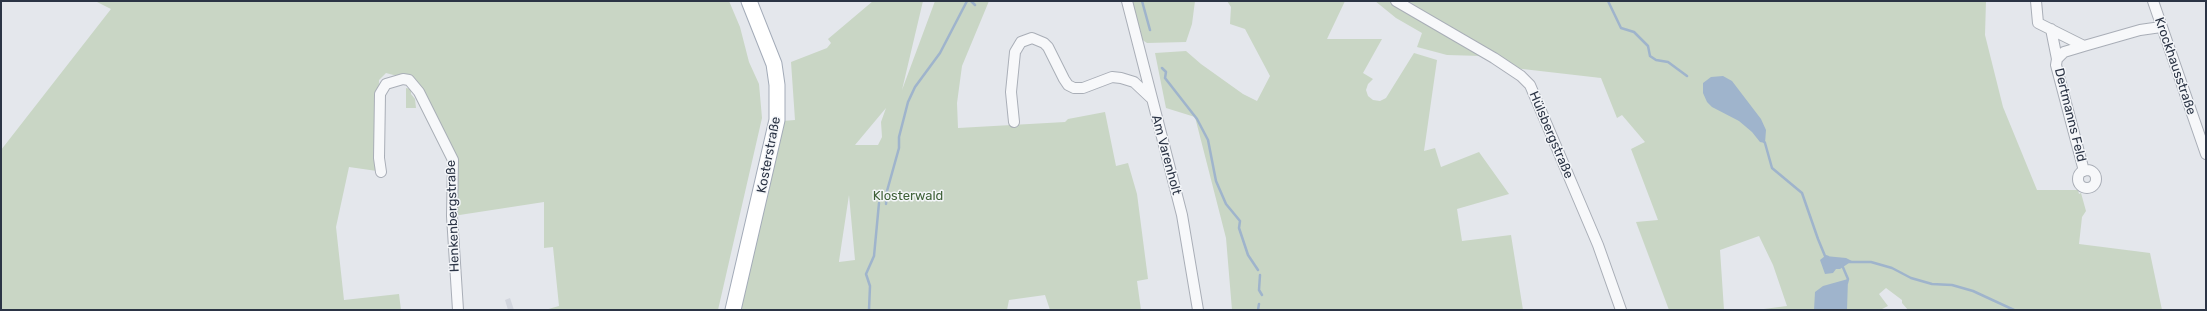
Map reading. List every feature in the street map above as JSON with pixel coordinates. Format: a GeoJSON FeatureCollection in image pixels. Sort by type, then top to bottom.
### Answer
{"type":"FeatureCollection","features":[{"type":"Feature","properties":{"kind":"main road","name":"Kosterstraße"},"geometry":{"type":"LineString","coordinates":[[733,310],[778,120],[777,85],[774,64],[749,1]]}},
{"type":"Feature","properties":{"kind":"street","name":"Am Varenholt"},"geometry":{"type":"LineString","coordinates":[[1127,1],[1182,215],[1198,310]]}},
{"type":"Feature","properties":{"kind":"street","name":"Hülsbergstraße"},"geometry":{"type":"LineString","coordinates":[[1396,1],[1494,58],[1521,76],[1530,85],[1598,245],[1621,310]]}},
{"type":"Feature","properties":{"kind":"street"},"geometry":{"type":"LineString","coordinates":[[2036,1],[2038,23],[2084,46]]}},
{"type":"Feature","properties":{"kind":"street","name":"Krockhausstraße"},"geometry":{"type":"LineString","coordinates":[[2153,1],[2160,27],[2206,154]]}},
{"type":"Feature","properties":{"kind":"street","name":"Dertmanns Feld"},"geometry":{"type":"LineString","coordinates":[[2057,59],[2064,52],[2126,33],[2160,27]]}},
{"type":"Feature","properties":{"kind":"street","name":"Dertmanns Feld"},"geometry":{"type":"LineString","coordinates":[[2051,29],[2057,59],[2056,65],[2084,171]]}},
{"type":"Feature","properties":{"kind":"street"},"geometry":{"type":"LineString","coordinates":[[1014,122],[1011,92],[1015,52],[1021,42],[1032,38],[1044,43],[1048,47],[1068,85],[1074,88],[1083,88],[1112,77],[1121,78],[1134,82],[1151,98]]}},
{"type":"Feature","properties":{"kind":"street","name":"Henkenbergstraße"},"geometry":{"type":"LineString","coordinates":[[381,172],[379,158],[380,94],[386,84],[403,79],[409,80],[420,92],[453,160],[452,216],[458,310]]}},
{"type":"Feature","properties":{"kind":"shaded area"},"geometry":{"type":"Polygon","coordinates":[[[510,298],[514,310],[508,310],[505,300],[510,298]]]}},
{"type":"Feature","properties":{"kind":"green space"},"geometry":{"type":"Polygon","coordinates":[[[95,1],[729,1],[740,27],[749,62],[759,84],[762,118],[718,310],[545,310],[559,306],[553,247],[544,248],[544,202],[453,216],[455,170],[416,81],[386,73],[379,80],[377,171],[349,167],[336,227],[344,300],[399,294],[401,310],[1,310],[1,150],[111,9],[95,1]]]}},
{"type":"Feature","properties":{"kind":"green space","name":"Klosterwald"},"geometry":{"type":"Polygon","coordinates":[[[873,1],[923,1],[902,90],[935,1],[989,1],[962,66],[957,103],[958,128],[1065,122],[1068,119],[1105,112],[1116,166],[1128,163],[1137,194],[1148,279],[1137,281],[1141,310],[1050,310],[1045,295],[1009,300],[1007,310],[739,310],[782,121],[795,120],[791,62],[827,48],[831,43],[828,39],[873,1]],[[886,108],[855,145],[878,145],[882,137],[881,122],[886,108]],[[849,195],[839,261],[839,262],[855,260],[849,195]]]}},
{"type":"Feature","properties":{"kind":"green space"},"geometry":{"type":"Polygon","coordinates":[[[1131,1],[1195,1],[1192,24],[1186,42],[1147,43],[1141,39],[1131,1]]]}},
{"type":"Feature","properties":{"kind":"green space"},"geometry":{"type":"Polygon","coordinates":[[[1227,1],[1345,1],[1327,39],[1382,39],[1363,73],[1373,79],[1368,84],[1366,90],[1368,96],[1373,100],[1380,101],[1386,98],[1414,53],[1437,60],[1424,151],[1435,148],[1441,167],[1479,152],[1509,194],[1457,209],[1462,241],[1511,235],[1523,310],[1232,310],[1226,238],[1195,117],[1166,108],[1155,53],[1186,51],[1201,64],[1243,94],[1257,101],[1270,76],[1245,29],[1230,24],[1231,7],[1227,1]]]}},
{"type":"Feature","properties":{"kind":"green space"},"geometry":{"type":"Polygon","coordinates":[[[1375,1],[1389,1],[1482,56],[1447,55],[1417,47],[1422,33],[1396,18],[1375,1]]]}},
{"type":"Feature","properties":{"kind":"green space"},"geometry":{"type":"Polygon","coordinates":[[[1404,1],[1986,1],[1985,35],[2003,107],[2037,190],[2078,190],[2079,194],[2081,193],[2086,211],[2082,217],[2079,244],[2150,253],[2162,310],[1908,310],[1902,303],[1902,300],[1886,288],[1879,294],[1888,306],[1880,310],[1756,310],[1787,306],[1773,265],[1759,236],[1720,250],[1724,310],[1669,310],[1636,222],[1658,220],[1631,149],[1645,142],[1622,115],[1617,118],[1601,78],[1514,68],[1404,1]]]}},
{"type":"Feature","properties":{"kind":"green space"},"geometry":{"type":"Polygon","coordinates":[[[406,88],[411,89],[411,94],[415,99],[416,108],[406,108],[406,88]]]}},
{"type":"Feature","properties":{"kind":"water"},"geometry":{"type":"Polygon","coordinates":[[[1723,76],[1732,81],[1761,119],[1766,130],[1765,143],[1760,142],[1752,132],[1739,121],[1712,107],[1707,102],[1703,93],[1703,83],[1711,77],[1723,76]]]}},
{"type":"Feature","properties":{"kind":"water"},"geometry":{"type":"Polygon","coordinates":[[[1825,256],[1846,258],[1852,261],[1840,269],[1836,269],[1833,273],[1825,274],[1820,260],[1825,256]]]}},
{"type":"Feature","properties":{"kind":"water"},"geometry":{"type":"Polygon","coordinates":[[[1848,279],[1847,310],[1814,310],[1815,292],[1823,286],[1848,279]]]}},
{"type":"Feature","properties":{"kind":"waterway"},"geometry":{"type":"LineString","coordinates":[[886,204],[887,191],[899,148],[899,137],[908,102],[915,87],[940,53],[967,1]]}},
{"type":"Feature","properties":{"kind":"waterway"},"geometry":{"type":"LineString","coordinates":[[971,1],[975,5]]}},
{"type":"Feature","properties":{"kind":"waterway"},"geometry":{"type":"LineString","coordinates":[[1142,1],[1150,30]]}},
{"type":"Feature","properties":{"kind":"waterway"},"geometry":{"type":"LineString","coordinates":[[1608,1],[1621,28],[1634,32],[1648,46],[1650,56],[1656,60],[1668,62],[1687,76]]}},
{"type":"Feature","properties":{"kind":"waterway"},"geometry":{"type":"LineString","coordinates":[[1162,68],[1166,72],[1165,78],[1197,119],[1208,140],[1216,181],[1226,204],[1240,221],[1239,228],[1248,255],[1258,270]]}},
{"type":"Feature","properties":{"kind":"waterway"},"geometry":{"type":"LineString","coordinates":[[1763,140],[1772,168],[1802,193],[1818,239],[1825,256],[1828,257]]}},
{"type":"Feature","properties":{"kind":"waterway"},"geometry":{"type":"LineString","coordinates":[[869,310],[870,286],[866,274],[874,256],[879,203]]}},
{"type":"Feature","properties":{"kind":"waterway"},"geometry":{"type":"LineString","coordinates":[[1849,262],[1871,262],[1892,268],[1911,278],[1932,284],[1952,285],[1973,291],[2014,310]]}},
{"type":"Feature","properties":{"kind":"waterway"},"geometry":{"type":"LineString","coordinates":[[1842,265],[1848,279],[1847,283]]}},
{"type":"Feature","properties":{"kind":"waterway"},"geometry":{"type":"LineString","coordinates":[[1260,275],[1259,290],[1262,295]]}},
{"type":"Feature","properties":{"kind":"waterway"},"geometry":{"type":"LineString","coordinates":[[1258,310],[1259,304]]}}]}
